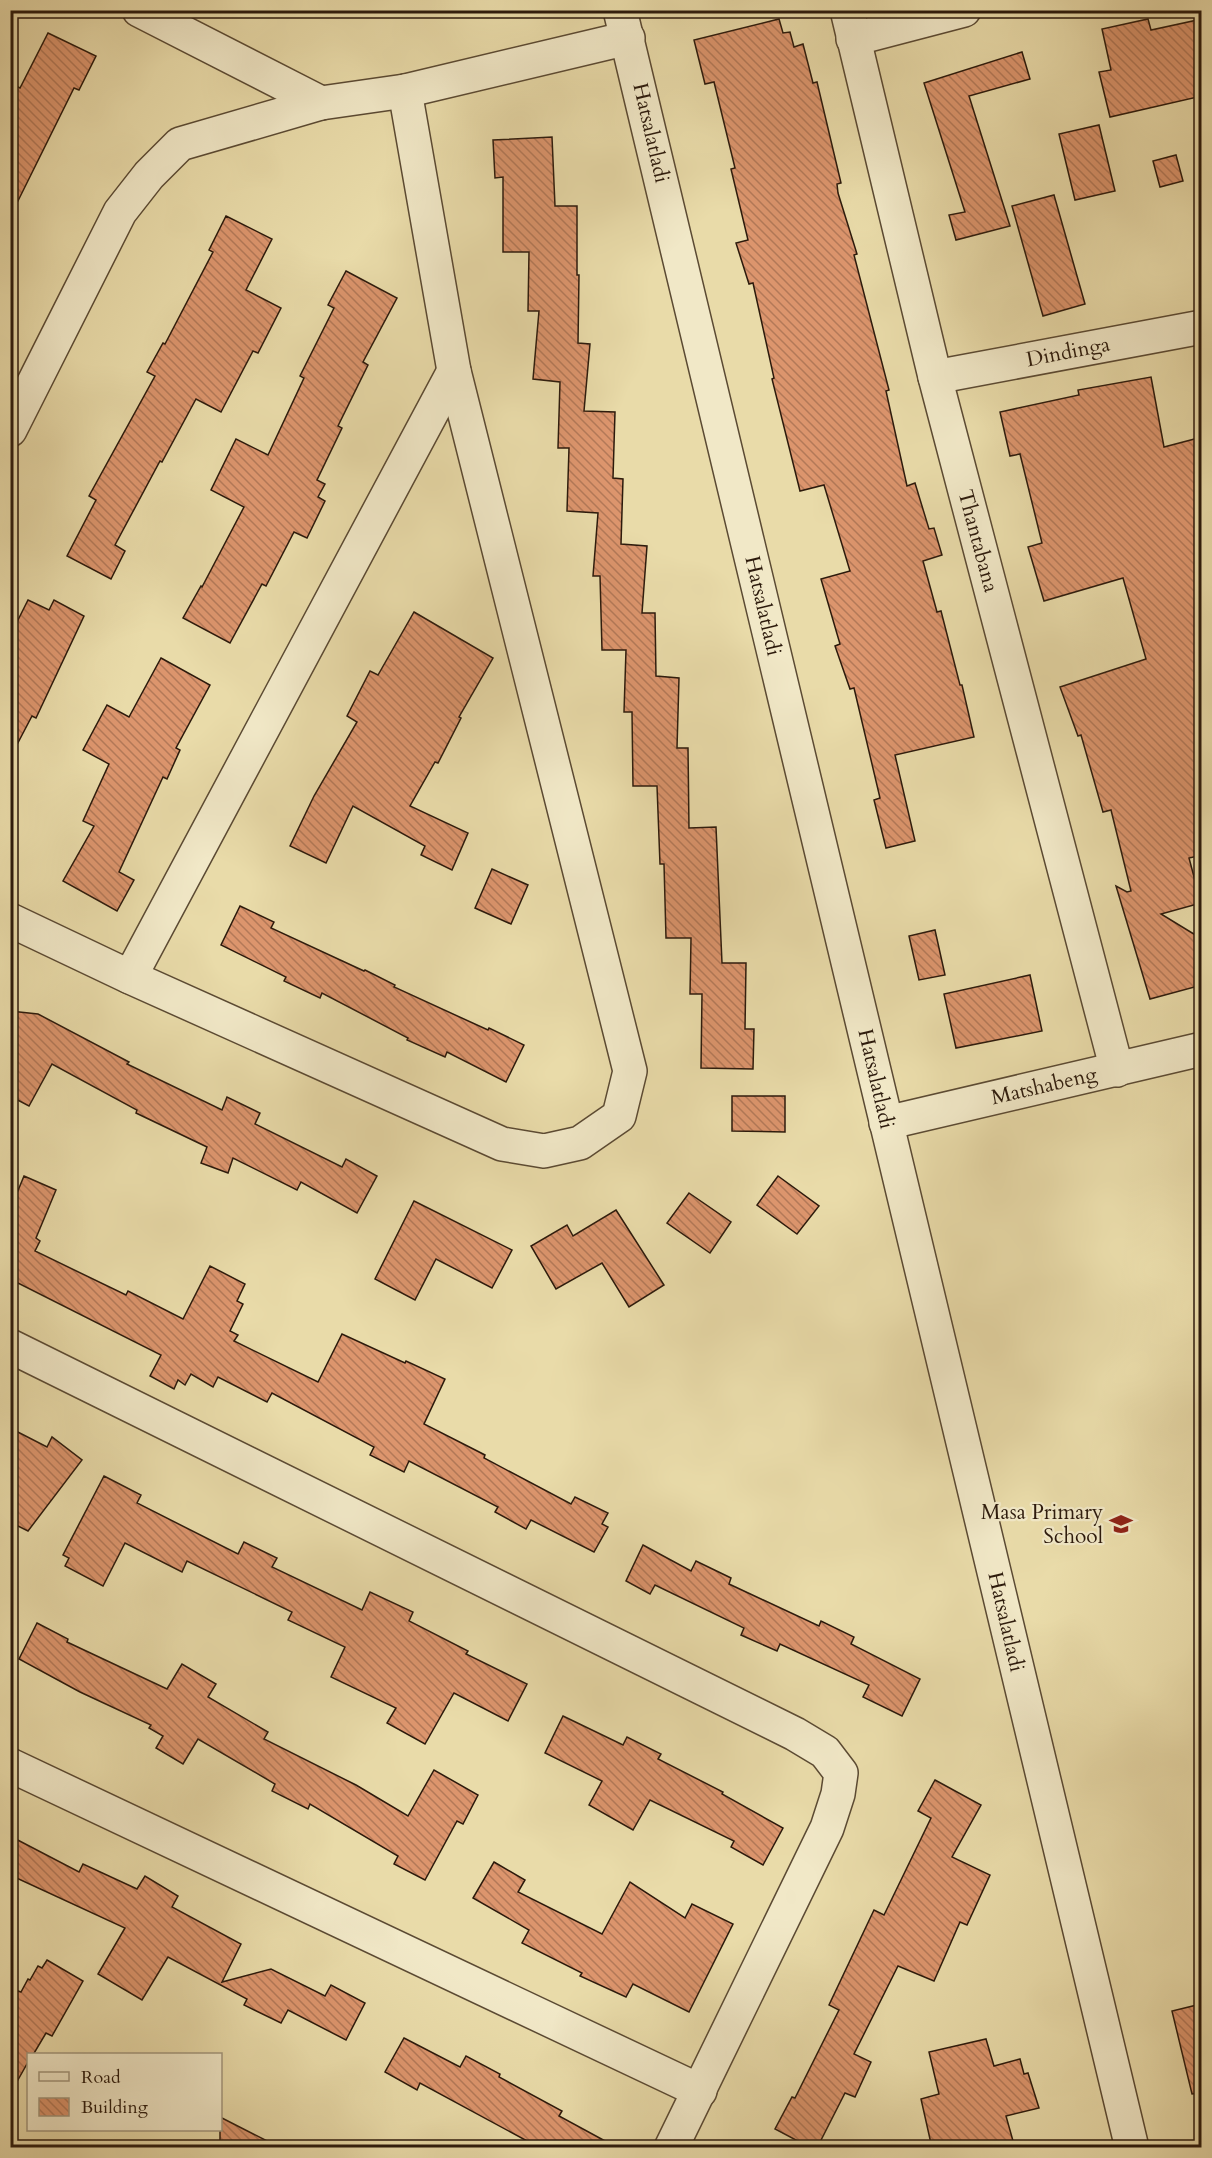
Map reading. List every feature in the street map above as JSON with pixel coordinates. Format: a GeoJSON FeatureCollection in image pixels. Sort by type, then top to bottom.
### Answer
{"type":"FeatureCollection","features":[{"type":"Feature","properties":{"kind":"street"},"geometry":{"type":"LineString","coordinates":[[139,10],[321,103]]}},
{"type":"Feature","properties":{"kind":"street"},"geometry":{"type":"LineString","coordinates":[[850,25],[964,10]]}},
{"type":"Feature","properties":{"kind":"street"},"geometry":{"type":"LineString","coordinates":[[10,430],[120,212],[149,176],[180,144],[321,103],[405,91],[624,24]]}},
{"type":"Feature","properties":{"kind":"street","name":"Hatsalatladi"},"geometry":{"type":"LineString","coordinates":[[624,24],[1132,2148]]}},
{"type":"Feature","properties":{"kind":"street","name":"Thantabana"},"geometry":{"type":"LineString","coordinates":[[850,25],[935,378],[1118,1070]]}},
{"type":"Feature","properties":{"kind":"street"},"geometry":{"type":"LineString","coordinates":[[10,920],[130,977],[502,1144],[544,1151],[580,1143],[620,1116],[630,1071],[454,371],[405,91]]}},
{"type":"Feature","properties":{"kind":"street","name":"Dindinga"},"geometry":{"type":"LineString","coordinates":[[935,378],[1202,327]]}},
{"type":"Feature","properties":{"kind":"street"},"geometry":{"type":"LineString","coordinates":[[130,977],[454,371]]}},
{"type":"Feature","properties":{"kind":"street","name":"Matshabeng"},"geometry":{"type":"LineString","coordinates":[[886,1123],[1202,1049]]}},
{"type":"Feature","properties":{"kind":"street"},"geometry":{"type":"LineString","coordinates":[[10,1346],[795,1734],[825,1752],[841,1773],[838,1794],[827,1828],[671,2148]]}},
{"type":"Feature","properties":{"kind":"street"},"geometry":{"type":"LineString","coordinates":[[10,1765],[700,2091]]}},
{"type":"Feature","properties":{"kind":"building"},"geometry":{"type":"Polygon","coordinates":[[[779,19],[783,33],[790,32],[794,47],[803,44],[813,83],[817,82],[841,183],[837,184],[838,193],[857,254],[854,255],[889,390],[886,391],[907,486],[915,483],[929,529],[934,528],[942,555],[923,561],[937,612],[941,611],[974,737],[895,755],[915,841],[886,848],[874,800],[880,798],[854,688],[850,689],[835,646],[840,644],[821,579],[850,571],[824,485],[800,491],[772,379],[774,378],[753,283],[749,284],[736,243],[748,240],[731,169],[735,168],[714,82],[705,84],[694,40],[779,19]]]}},
{"type":"Feature","properties":{"kind":"building"},"geometry":{"type":"Polygon","coordinates":[[[1148,19],[1151,30],[1202,19],[1202,96],[1110,117],[1099,72],[1111,70],[1102,29],[1148,19]]]}},
{"type":"Feature","properties":{"kind":"building"},"geometry":{"type":"Polygon","coordinates":[[[48,33],[96,56],[79,90],[74,88],[10,217],[10,83],[20,88],[48,33]]]}},
{"type":"Feature","properties":{"kind":"building"},"geometry":{"type":"Polygon","coordinates":[[[1022,52],[1030,79],[969,96],[1010,226],[956,240],[949,215],[965,212],[924,83],[1022,52]]]}},
{"type":"Feature","properties":{"kind":"building"},"geometry":{"type":"Polygon","coordinates":[[[1099,125],[1115,191],[1075,200],[1059,134],[1099,125]]]}},
{"type":"Feature","properties":{"kind":"building"},"geometry":{"type":"Polygon","coordinates":[[[552,137],[555,206],[577,206],[578,343],[590,344],[584,411],[615,412],[613,478],[623,479],[621,544],[647,546],[642,613],[655,613],[656,676],[679,678],[677,748],[688,748],[689,828],[716,827],[722,963],[746,963],[745,1029],[754,1029],[753,1069],[701,1068],[702,994],[690,994],[691,938],[666,938],[664,864],[660,864],[657,786],[633,786],[632,712],[624,712],[626,650],[602,650],[600,576],[593,576],[598,513],[567,511],[569,448],[558,448],[560,382],[533,379],[539,311],[528,311],[529,252],[503,252],[503,177],[495,178],[493,140],[552,137]]]}},
{"type":"Feature","properties":{"kind":"building"},"geometry":{"type":"Polygon","coordinates":[[[1176,155],[1183,181],[1160,187],[1153,161],[1176,155]]]}},
{"type":"Feature","properties":{"kind":"building"},"geometry":{"type":"Polygon","coordinates":[[[1054,195],[1085,304],[1043,316],[1012,206],[1054,195]]]}},
{"type":"Feature","properties":{"kind":"building"},"geometry":{"type":"Polygon","coordinates":[[[226,216],[272,239],[246,290],[281,308],[258,353],[253,351],[221,412],[196,399],[115,545],[125,551],[111,579],[67,556],[96,500],[89,496],[155,376],[147,372],[163,343],[165,344],[213,252],[209,250],[226,216]]]}},
{"type":"Feature","properties":{"kind":"building"},"geometry":{"type":"Polygon","coordinates":[[[346,271],[397,298],[363,362],[368,365],[338,426],[342,428],[317,480],[325,484],[318,497],[325,501],[307,538],[294,532],[266,586],[262,584],[230,643],[183,618],[244,507],[211,490],[236,439],[268,455],[304,378],[300,376],[334,308],[328,305],[346,271]]]}},
{"type":"Feature","properties":{"kind":"building"},"geometry":{"type":"Polygon","coordinates":[[[1151,377],[1164,447],[1202,437],[1202,855],[1189,858],[1201,903],[1161,914],[1202,939],[1202,985],[1150,999],[1116,886],[1127,892],[1131,891],[1111,810],[1103,812],[1081,735],[1078,736],[1060,687],[1146,659],[1123,578],[1044,601],[1028,547],[1042,543],[1020,454],[1010,456],[1000,412],[1079,395],[1078,390],[1151,377]]]}},
{"type":"Feature","properties":{"kind":"building"},"geometry":{"type":"Polygon","coordinates":[[[28,600],[49,610],[54,600],[84,616],[36,718],[32,716],[10,758],[10,636],[28,600]]]}},
{"type":"Feature","properties":{"kind":"building"},"geometry":{"type":"Polygon","coordinates":[[[414,612],[493,658],[459,717],[461,718],[438,763],[435,762],[410,806],[468,833],[452,870],[421,855],[425,846],[353,806],[326,863],[290,846],[314,796],[357,722],[347,716],[370,671],[378,675],[414,612]]]}},
{"type":"Feature","properties":{"kind":"building"},"geometry":{"type":"Polygon","coordinates":[[[161,658],[210,685],[176,748],[180,750],[167,779],[163,777],[119,872],[134,880],[117,911],[63,881],[94,826],[83,821],[109,764],[83,750],[107,705],[129,717],[161,658]]]}},
{"type":"Feature","properties":{"kind":"building"},"geometry":{"type":"Polygon","coordinates":[[[492,869],[528,885],[511,924],[475,908],[492,869]]]}},
{"type":"Feature","properties":{"kind":"building"},"geometry":{"type":"Polygon","coordinates":[[[240,906],[274,922],[271,928],[365,970],[395,985],[394,987],[524,1045],[506,1082],[447,1052],[445,1057],[407,1040],[408,1038],[322,993],[320,998],[284,981],[286,977],[221,945],[240,906]]]}},
{"type":"Feature","properties":{"kind":"building"},"geometry":{"type":"Polygon","coordinates":[[[935,930],[945,975],[919,980],[909,936],[935,930]]]}},
{"type":"Feature","properties":{"kind":"building"},"geometry":{"type":"Polygon","coordinates":[[[1030,975],[1042,1031],[956,1048],[944,994],[1030,975]]]}},
{"type":"Feature","properties":{"kind":"building"},"geometry":{"type":"Polygon","coordinates":[[[10,1011],[38,1014],[129,1062],[127,1064],[222,1110],[227,1097],[260,1113],[255,1124],[342,1167],[346,1159],[377,1176],[357,1213],[301,1182],[297,1190],[233,1158],[228,1173],[201,1163],[207,1147],[136,1113],[137,1110],[52,1064],[29,1106],[10,1096],[10,1011]]]}},
{"type":"Feature","properties":{"kind":"building"},"geometry":{"type":"Polygon","coordinates":[[[732,1096],[785,1096],[785,1132],[732,1131],[732,1096]]]}},
{"type":"Feature","properties":{"kind":"building"},"geometry":{"type":"Polygon","coordinates":[[[24,1176],[56,1190],[36,1238],[40,1241],[35,1251],[126,1295],[128,1291],[183,1319],[210,1266],[245,1284],[237,1301],[243,1304],[230,1331],[238,1335],[234,1341],[318,1382],[342,1334],[445,1379],[424,1424],[485,1455],[484,1458],[571,1504],[575,1497],[608,1513],[602,1524],[608,1527],[594,1552],[531,1520],[526,1529],[495,1512],[498,1507],[409,1461],[404,1472],[370,1455],[374,1447],[272,1393],[267,1402],[218,1377],[213,1387],[191,1374],[185,1385],[178,1380],[174,1389],[150,1376],[161,1355],[18,1283],[10,1299],[10,1210],[24,1176]]]}},
{"type":"Feature","properties":{"kind":"building"},"geometry":{"type":"Polygon","coordinates":[[[778,1176],[819,1206],[797,1234],[757,1205],[778,1176]]]}},
{"type":"Feature","properties":{"kind":"building"},"geometry":{"type":"Polygon","coordinates":[[[689,1193],[731,1222],[710,1253],[667,1223],[689,1193]]]}},
{"type":"Feature","properties":{"kind":"building"},"geometry":{"type":"Polygon","coordinates":[[[414,1201],[512,1250],[492,1288],[436,1259],[415,1300],[375,1279],[414,1201]]]}},
{"type":"Feature","properties":{"kind":"building"},"geometry":{"type":"Polygon","coordinates":[[[616,1210],[664,1285],[629,1307],[602,1263],[556,1289],[531,1246],[567,1225],[573,1236],[616,1210]]]}},
{"type":"Feature","properties":{"kind":"building"},"geometry":{"type":"Polygon","coordinates":[[[10,1428],[47,1447],[52,1437],[82,1460],[28,1531],[10,1522],[10,1428]]]}},
{"type":"Feature","properties":{"kind":"building"},"geometry":{"type":"Polygon","coordinates":[[[104,1476],[141,1495],[137,1503],[238,1554],[244,1542],[277,1558],[272,1567],[362,1610],[370,1592],[413,1612],[409,1621],[468,1651],[466,1654],[527,1684],[508,1721],[454,1693],[425,1744],[387,1723],[396,1708],[331,1677],[345,1647],[288,1620],[292,1612],[187,1561],[182,1572],[125,1543],[103,1586],[65,1566],[69,1558],[63,1555],[104,1476]]]}},
{"type":"Feature","properties":{"kind":"building"},"geometry":{"type":"Polygon","coordinates":[[[643,1545],[691,1571],[696,1561],[731,1578],[729,1584],[819,1626],[821,1621],[854,1637],[851,1644],[920,1679],[902,1716],[863,1697],[869,1685],[780,1644],[777,1651],[741,1635],[744,1628],[655,1585],[650,1594],[626,1581],[643,1545]]]}},
{"type":"Feature","properties":{"kind":"building"},"geometry":{"type":"Polygon","coordinates":[[[37,1623],[68,1639],[67,1642],[167,1689],[182,1664],[216,1684],[208,1697],[268,1732],[264,1739],[356,1785],[408,1816],[434,1770],[478,1795],[463,1824],[457,1821],[425,1880],[394,1864],[398,1856],[310,1804],[308,1809],[272,1791],[275,1784],[198,1739],[183,1764],[156,1748],[163,1736],[149,1728],[151,1725],[80,1692],[19,1659],[37,1623]]]}},
{"type":"Feature","properties":{"kind":"building"},"geometry":{"type":"Polygon","coordinates":[[[563,1716],[623,1745],[627,1737],[661,1754],[658,1759],[723,1792],[722,1794],[783,1828],[763,1865],[731,1847],[734,1841],[650,1800],[633,1830],[589,1805],[602,1781],[545,1753],[563,1716]]]}},
{"type":"Feature","properties":{"kind":"building"},"geometry":{"type":"Polygon","coordinates":[[[935,1780],[981,1805],[952,1857],[990,1875],[967,1925],[960,1922],[934,1981],[898,1966],[854,2054],[871,2062],[855,2097],[845,2093],[817,2148],[811,2148],[775,2129],[792,2097],[795,2098],[839,2010],[829,2005],[874,1910],[884,1915],[931,1818],[918,1811],[935,1780]]]}},
{"type":"Feature","properties":{"kind":"building"},"geometry":{"type":"Polygon","coordinates":[[[10,1836],[79,1872],[83,1864],[137,1889],[145,1876],[178,1896],[172,1907],[241,1944],[222,1982],[271,1969],[325,1996],[331,1985],[365,2003],[346,2040],[288,2010],[281,2023],[244,2005],[247,1999],[168,1957],[142,2000],[98,1974],[125,1928],[10,1875],[10,1836]]]}},
{"type":"Feature","properties":{"kind":"building"},"geometry":{"type":"Polygon","coordinates":[[[494,1862],[525,1880],[518,1892],[602,1934],[630,1882],[685,1918],[692,1904],[733,1924],[689,2012],[633,1984],[626,1997],[580,1976],[582,1973],[522,1943],[529,1930],[473,1898],[494,1862]]]}},
{"type":"Feature","properties":{"kind":"building"},"geometry":{"type":"Polygon","coordinates":[[[47,1960],[83,1981],[52,2036],[46,2033],[34,2053],[27,2053],[27,2064],[10,2094],[10,2004],[18,1991],[21,1992],[28,1979],[30,1980],[38,1966],[42,1968],[47,1960]]]}},
{"type":"Feature","properties":{"kind":"building"},"geometry":{"type":"Polygon","coordinates":[[[1197,2005],[1202,2022],[1201,2093],[1192,2094],[1172,2011],[1197,2005]]]}},
{"type":"Feature","properties":{"kind":"building"},"geometry":{"type":"Polygon","coordinates":[[[404,2038],[460,2067],[466,2056],[500,2074],[499,2077],[562,2111],[559,2116],[618,2148],[540,2148],[420,2083],[417,2090],[385,2072],[404,2038]]]}},
{"type":"Feature","properties":{"kind":"building"},"geometry":{"type":"Polygon","coordinates":[[[986,2039],[994,2066],[1020,2059],[1024,2074],[1028,2073],[1039,2108],[1006,2116],[1015,2148],[932,2148],[921,2099],[939,2094],[929,2052],[986,2039]]]}},
{"type":"Feature","properties":{"kind":"building"},"geometry":{"type":"Polygon","coordinates":[[[222,2118],[281,2148],[220,2148],[222,2118]]]}},
{"type":"Feature","properties":{"kind":"place","name":"Masa Primary School"},"geometry":{"type":"Point","coordinates":[1121,1524]}}]}
